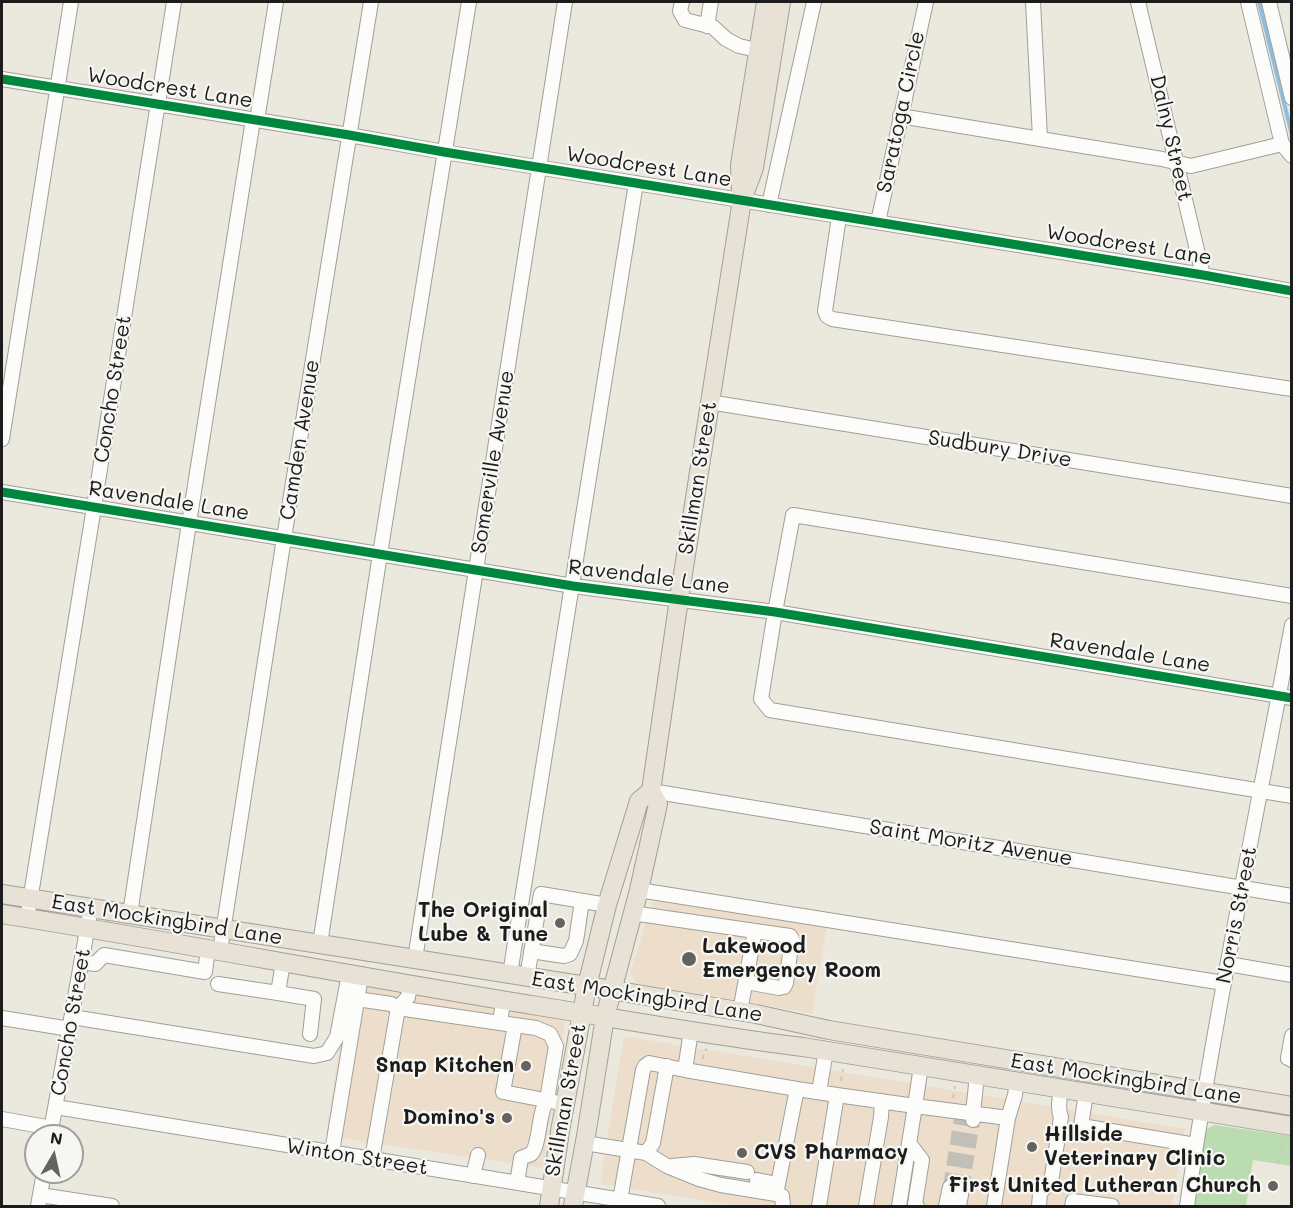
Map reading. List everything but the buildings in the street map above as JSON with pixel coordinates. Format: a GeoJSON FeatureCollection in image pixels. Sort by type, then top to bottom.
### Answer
{"type":"FeatureCollection","features":[{"type":"Feature","properties":{"kind":"main road","name":"Skillman Street"},"geometry":{"type":"LineString","coordinates":[[574,1199],[605,1017],[639,890],[658,804],[651,791],[679,599],[742,201],[754,168],[765,52],[766,2]]}},
{"type":"Feature","properties":{"kind":"main road","name":"Skillman Street"},"geometry":{"type":"LineString","coordinates":[[765,52],[782,2]]}},
{"type":"Feature","properties":{"kind":"main road","name":"Skillman Street"},"geometry":{"type":"LineString","coordinates":[[550,1198],[556,1102],[581,1014],[607,905],[639,801],[651,791]]}},
{"type":"Feature","properties":{"kind":"main road","name":"East Mockingbird Lane"},"geometry":{"type":"LineString","coordinates":[[2,894],[740,1011],[829,1030],[1292,1106]]}},
{"type":"Feature","properties":{"kind":"main road","name":"East Mockingbird Lane"},"geometry":{"type":"LineString","coordinates":[[2,914],[410,986],[1202,1111],[1287,1132]]}},
{"type":"Feature","properties":{"kind":"main road"},"geometry":{"type":"LineString","coordinates":[[410,986],[415,959]]}},
{"type":"Feature","properties":{"kind":"main road"},"geometry":{"type":"LineString","coordinates":[[826,1051],[829,1030]]}},
{"type":"Feature","properties":{"kind":"main road"},"geometry":{"type":"LineString","coordinates":[[978,1075],[981,1055]]}},
{"type":"Feature","properties":{"kind":"street"},"geometry":{"type":"LineString","coordinates":[[2,439],[71,2]]}},
{"type":"Feature","properties":{"kind":"street","name":"Concho Street"},"geometry":{"type":"LineString","coordinates":[[28,918],[174,2]]}},
{"type":"Feature","properties":{"kind":"street"},"geometry":{"type":"LineString","coordinates":[[130,914],[189,523],[276,2]]}},
{"type":"Feature","properties":{"kind":"street","name":"Camden Avenue"},"geometry":{"type":"LineString","coordinates":[[81,962],[94,964],[104,955],[205,972],[224,929],[284,538],[371,2]]}},
{"type":"Feature","properties":{"kind":"street"},"geometry":{"type":"LineString","coordinates":[[320,944],[469,2]]}},
{"type":"Feature","properties":{"kind":"street","name":"Somerville Avenue"},"geometry":{"type":"LineString","coordinates":[[415,959],[565,2]]}},
{"type":"Feature","properties":{"kind":"street"},"geometry":{"type":"LineString","coordinates":[[682,2],[680,11],[685,20],[713,27],[726,39],[765,52]]}},
{"type":"Feature","properties":{"kind":"street"},"geometry":{"type":"LineString","coordinates":[[707,26],[711,2]]}},
{"type":"Feature","properties":{"kind":"street"},"geometry":{"type":"LineString","coordinates":[[769,205],[814,2]]}},
{"type":"Feature","properties":{"kind":"street","name":"Saratoga Circle"},"geometry":{"type":"LineString","coordinates":[[878,222],[926,2]]}},
{"type":"Feature","properties":{"kind":"street"},"geometry":{"type":"LineString","coordinates":[[1033,2],[1040,138]]}},
{"type":"Feature","properties":{"kind":"street","name":"Dalny Street"},"geometry":{"type":"LineString","coordinates":[[1138,2],[1203,275]]}},
{"type":"Feature","properties":{"kind":"street"},"geometry":{"type":"LineString","coordinates":[[1248,2],[1282,144],[1292,156]]}},
{"type":"Feature","properties":{"kind":"street"},"geometry":{"type":"LineString","coordinates":[[1269,2],[1292,98]]}},
{"type":"Feature","properties":{"kind":"street","name":"Woodcrest Lane"},"geometry":{"type":"LineString","coordinates":[[2,79],[1292,291]]}},
{"type":"Feature","properties":{"kind":"street"},"geometry":{"type":"LineString","coordinates":[[900,116],[1040,138],[1191,166],[1282,144]]}},
{"type":"Feature","properties":{"kind":"street"},"geometry":{"type":"LineString","coordinates":[[518,975],[573,586],[636,183]]}},
{"type":"Feature","properties":{"kind":"street"},"geometry":{"type":"LineString","coordinates":[[838,217],[825,310],[827,316],[832,319],[1292,389]]}},
{"type":"Feature","properties":{"kind":"street","name":"Sudbury Drive"},"geometry":{"type":"LineString","coordinates":[[709,402],[1292,496]]}},
{"type":"Feature","properties":{"kind":"street","name":"Ravendale Lane"},"geometry":{"type":"LineString","coordinates":[[2,492],[573,586],[775,612],[1285,697]]}},
{"type":"Feature","properties":{"kind":"street"},"geometry":{"type":"LineString","coordinates":[[1292,596],[793,515],[761,699],[770,710],[1292,796]]}},
{"type":"Feature","properties":{"kind":"street","name":"Norris Street"},"geometry":{"type":"LineString","coordinates":[[1188,1206],[1205,1092],[1242,888],[1261,790],[1285,697],[1292,625]]}},
{"type":"Feature","properties":{"kind":"street","name":"Saint Moritz Avenue"},"geometry":{"type":"LineString","coordinates":[[651,791],[1292,896]]}},
{"type":"Feature","properties":{"kind":"street"},"geometry":{"type":"LineString","coordinates":[[639,890],[1224,983]]}},
{"type":"Feature","properties":{"kind":"street"},"geometry":{"type":"LineString","coordinates":[[518,975],[531,951],[541,894],[607,905]]}},
{"type":"Feature","properties":{"kind":"street"},"geometry":{"type":"LineString","coordinates":[[531,951],[564,956],[570,954],[576,941],[582,900]]}},
{"type":"Feature","properties":{"kind":"street","name":"Concho Street"},"geometry":{"type":"LineString","coordinates":[[53,1124],[91,908]]}},
{"type":"Feature","properties":{"kind":"street"},"geometry":{"type":"LineString","coordinates":[[632,913],[790,936],[792,939],[784,987],[746,982]]}},
{"type":"Feature","properties":{"kind":"street"},"geometry":{"type":"LineString","coordinates":[[578,928],[600,932]]}},
{"type":"Feature","properties":{"kind":"street"},"geometry":{"type":"LineString","coordinates":[[740,1011],[755,931]]}},
{"type":"Feature","properties":{"kind":"street"},"geometry":{"type":"LineString","coordinates":[[278,993],[283,962]]}},
{"type":"Feature","properties":{"kind":"street"},"geometry":{"type":"LineString","coordinates":[[1228,964],[1292,975]]}},
{"type":"Feature","properties":{"kind":"street"},"geometry":{"type":"LineString","coordinates":[[332,1152],[357,999],[355,975]]}},
{"type":"Feature","properties":{"kind":"street"},"geometry":{"type":"LineString","coordinates":[[2,1018],[71,1023],[314,1056],[327,1053],[337,1037],[355,975]]}},
{"type":"Feature","properties":{"kind":"street"},"geometry":{"type":"LineString","coordinates":[[218,984],[314,999],[310,1034]]}},
{"type":"Feature","properties":{"kind":"street"},"geometry":{"type":"LineString","coordinates":[[372,1159],[398,1008],[408,998],[410,986]]}},
{"type":"Feature","properties":{"kind":"street"},"geometry":{"type":"LineString","coordinates":[[357,999],[398,1008],[536,1028],[550,1034],[556,1046],[556,1102]]}},
{"type":"Feature","properties":{"kind":"street"},"geometry":{"type":"LineString","coordinates":[[500,1023],[503,1000]]}},
{"type":"Feature","properties":{"kind":"street"},"geometry":{"type":"LineString","coordinates":[[536,1028],[540,1006]]}},
{"type":"Feature","properties":{"kind":"street"},"geometry":{"type":"LineString","coordinates":[[515,1025],[503,1092],[556,1102]]}},
{"type":"Feature","properties":{"kind":"street"},"geometry":{"type":"LineString","coordinates":[[685,1070],[691,1032]]}},
{"type":"Feature","properties":{"kind":"street"},"geometry":{"type":"LineString","coordinates":[[1292,1036],[1288,1058],[1292,1060]]}},
{"type":"Feature","properties":{"kind":"street"},"geometry":{"type":"LineString","coordinates":[[819,1092],[826,1051]]}},
{"type":"Feature","properties":{"kind":"street"},"geometry":{"type":"LineString","coordinates":[[620,1200],[643,1070],[649,1063],[819,1092],[839,1090],[882,1101],[967,1116],[1008,1118]]}},
{"type":"Feature","properties":{"kind":"street"},"geometry":{"type":"LineString","coordinates":[[646,1154],[653,1143],[667,1066]]}},
{"type":"Feature","properties":{"kind":"street"},"geometry":{"type":"LineString","coordinates":[[899,1206],[921,1066]]}},
{"type":"Feature","properties":{"kind":"street"},"geometry":{"type":"LineString","coordinates":[[967,1116],[978,1075]]}},
{"type":"Feature","properties":{"kind":"street"},"geometry":{"type":"LineString","coordinates":[[994,1206],[1008,1118],[1017,1082]]}},
{"type":"Feature","properties":{"kind":"street"},"geometry":{"type":"LineString","coordinates":[[1039,1206],[1040,1193],[1050,1182],[1052,1176],[1061,1117],[1059,1113],[1061,1088]]}},
{"type":"Feature","properties":{"kind":"street"},"geometry":{"type":"LineString","coordinates":[[783,1206],[777,1185],[798,1089]]}},
{"type":"Feature","properties":{"kind":"street"},"geometry":{"type":"LineString","coordinates":[[819,1206],[839,1090]]}},
{"type":"Feature","properties":{"kind":"street"},"geometry":{"type":"LineString","coordinates":[[1086,1093],[1081,1126],[1196,1145]]}},
{"type":"Feature","properties":{"kind":"street"},"geometry":{"type":"LineString","coordinates":[[866,1206],[882,1101]]}},
{"type":"Feature","properties":{"kind":"street"},"geometry":{"type":"LineString","coordinates":[[517,1183],[521,1158],[530,1155],[535,1148],[543,1107],[556,1102]]}},
{"type":"Feature","properties":{"kind":"street","name":"Winton Street"},"geometry":{"type":"LineString","coordinates":[[56,1107],[517,1183],[550,1198],[620,1200],[658,1206]]}},
{"type":"Feature","properties":{"kind":"street"},"geometry":{"type":"LineString","coordinates":[[858,1206],[871,1134],[881,1116]]}},
{"type":"Feature","properties":{"kind":"street"},"geometry":{"type":"LineString","coordinates":[[2,1119],[24,1125]]}},
{"type":"Feature","properties":{"kind":"street"},"geometry":{"type":"LineString","coordinates":[[585,1143],[646,1154],[667,1166],[721,1185],[777,1185]]}},
{"type":"Feature","properties":{"kind":"street"},"geometry":{"type":"LineString","coordinates":[[909,1143],[922,1160],[916,1206]]}},
{"type":"Feature","properties":{"kind":"street"},"geometry":{"type":"LineString","coordinates":[[473,1176],[478,1155]]}},
{"type":"Feature","properties":{"kind":"street"},"geometry":{"type":"LineString","coordinates":[[667,1166],[694,1164],[752,1176],[777,1185]]}},
{"type":"Feature","properties":{"kind":"street"},"geometry":{"type":"LineString","coordinates":[[42,1184],[39,1201],[112,1206]]}},
{"type":"Feature","properties":{"kind":"street"},"geometry":{"type":"LineString","coordinates":[[946,1206],[956,1188],[958,1206]]}},
{"type":"Feature","properties":{"kind":"street"},"geometry":{"type":"LineString","coordinates":[[1072,1206],[1073,1201],[1112,1206]]}},
{"type":"Feature","properties":{"kind":"path"},"geometry":{"type":"LineString","coordinates":[[702,1065],[704,1051],[708,1046]]}},
{"type":"Feature","properties":{"kind":"path"},"geometry":{"type":"LineString","coordinates":[[839,1090],[844,1066]]}},
{"type":"Feature","properties":{"kind":"path"},"geometry":{"type":"LineString","coordinates":[[1278,1164],[1287,1132]]}},
{"type":"Feature","properties":{"kind":"shaded area"},"geometry":{"type":"Polygon","coordinates":[[[654,897],[827,925],[812,1014],[637,984],[630,973],[654,897]]]}},
{"type":"Feature","properties":{"kind":"shaded area"},"geometry":{"type":"Polygon","coordinates":[[[349,984],[566,1016],[543,1168],[326,1136],[349,984]]]}},
{"type":"Feature","properties":{"kind":"shaded area"},"geometry":{"type":"Polygon","coordinates":[[[624,1036],[1185,1129],[1172,1206],[738,1206],[600,1184],[624,1036]]]}},
{"type":"Feature","properties":{"kind":"green space"},"geometry":{"type":"Polygon","coordinates":[[[1214,1125],[1291,1136],[1291,1166],[1253,1160],[1246,1206],[1191,1206],[1205,1130],[1214,1125]]]}},
{"type":"Feature","properties":{"kind":"waterway"},"geometry":{"type":"LineString","coordinates":[[1259,2],[1292,135]]}},
{"type":"Feature","properties":{"kind":"tunnel"},"geometry":{"type":"LineString","coordinates":[[950,1187],[961,1118]]}},
{"type":"Feature","properties":{"kind":"tunnel"},"geometry":{"type":"LineString","coordinates":[[962,1189],[973,1120]]}},
{"type":"Feature","properties":{"kind":"cycle path"},"geometry":{"type":"LineString","coordinates":[[2,79],[1292,291]]}},
{"type":"Feature","properties":{"kind":"cycle path"},"geometry":{"type":"LineString","coordinates":[[2,492],[573,586],[775,612],[1292,698]]}},
{"type":"Feature","properties":{"kind":"place","name":"The Original Lube & Tune"},"geometry":{"type":"Point","coordinates":[560,923]}},
{"type":"Feature","properties":{"kind":"place","name":"Lakewood Emergency Room"},"geometry":{"type":"Point","coordinates":[689,959]}},
{"type":"Feature","properties":{"kind":"place","name":"Snap Kitchen"},"geometry":{"type":"Point","coordinates":[526,1066]}},
{"type":"Feature","properties":{"kind":"place","name":"Domino's"},"geometry":{"type":"Point","coordinates":[507,1118]}},
{"type":"Feature","properties":{"kind":"place","name":"Hillside Veterinary Clinic"},"geometry":{"type":"Point","coordinates":[1032,1147]}},
{"type":"Feature","properties":{"kind":"place","name":"CVS Pharmacy"},"geometry":{"type":"Point","coordinates":[742,1153]}},
{"type":"Feature","properties":{"kind":"place","name":"First United Lutheran Church"},"geometry":{"type":"Point","coordinates":[1273,1186]}}]}
